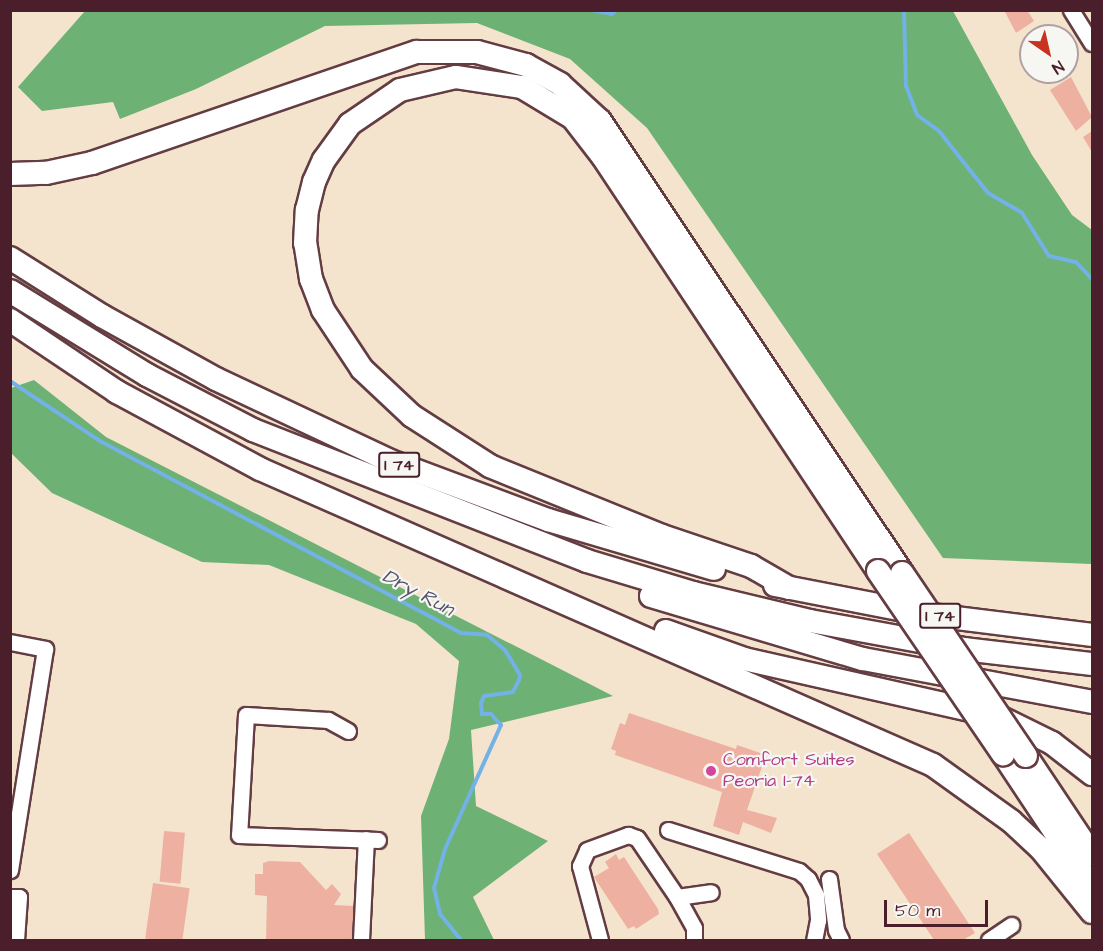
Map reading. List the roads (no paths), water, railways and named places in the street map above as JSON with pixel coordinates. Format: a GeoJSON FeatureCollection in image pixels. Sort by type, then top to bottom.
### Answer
{"type":"FeatureCollection","features":[{"type":"Feature","properties":{"kind":"highway"},"geometry":{"type":"LineString","coordinates":[[10,174],[46,173],[92,164],[417,52],[477,52],[526,65],[560,84],[600,121],[902,573],[1021,760],[1092,888]]}},
{"type":"Feature","properties":{"kind":"highway"},"geometry":{"type":"LineString","coordinates":[[789,588],[751,566],[662,536],[490,466],[412,416],[362,369],[323,310],[311,279],[305,243],[314,182],[324,160],[350,124],[400,90],[456,76],[522,87],[573,118],[603,157],[878,570],[1092,855]]}},
{"type":"Feature","properties":{"kind":"highway","name":"I 74"},"geometry":{"type":"LineString","coordinates":[[10,258],[123,328],[216,379],[390,461],[548,520],[789,588],[969,621],[1092,635]]}},
{"type":"Feature","properties":{"kind":"highway","name":"I 74"},"geometry":{"type":"LineString","coordinates":[[10,291],[137,369],[253,430],[587,561],[708,597],[832,625],[964,649],[1092,664]]}},
{"type":"Feature","properties":{"kind":"highway"},"geometry":{"type":"LineString","coordinates":[[10,320],[151,412],[293,485],[933,765],[1011,821],[1041,849],[1092,912]]}},
{"type":"Feature","properties":{"kind":"highway"},"geometry":{"type":"LineString","coordinates":[[293,485],[709,647],[1011,721],[1052,743],[1092,774]]}},
{"type":"Feature","properties":{"kind":"highway"},"geometry":{"type":"LineString","coordinates":[[587,561],[629,588],[814,646],[936,675],[1092,702]]}},
{"type":"Feature","properties":{"kind":"highway"},"geometry":{"type":"LineString","coordinates":[[1021,760],[1092,849]]}},
{"type":"Feature","properties":{"kind":"street"},"geometry":{"type":"LineString","coordinates":[[1071,10],[1092,43]]}},
{"type":"Feature","properties":{"kind":"street"},"geometry":{"type":"LineString","coordinates":[[10,642],[45,649],[10,870]]}},
{"type":"Feature","properties":{"kind":"street"},"geometry":{"type":"LineString","coordinates":[[348,731],[328,720],[246,715],[239,835],[372,840],[361,940]]}},
{"type":"Feature","properties":{"kind":"street"},"geometry":{"type":"LineString","coordinates":[[668,830],[799,872],[808,879],[816,896],[818,920],[814,940]]}},
{"type":"Feature","properties":{"kind":"street"},"geometry":{"type":"LineString","coordinates":[[600,940],[579,866],[587,850],[628,835],[637,838],[677,897],[694,928],[694,940]]}},
{"type":"Feature","properties":{"kind":"street"},"geometry":{"type":"LineString","coordinates":[[829,879],[841,940]]}},
{"type":"Feature","properties":{"kind":"street"},"geometry":{"type":"LineString","coordinates":[[677,897],[711,892]]}},
{"type":"Feature","properties":{"kind":"street"},"geometry":{"type":"LineString","coordinates":[[10,897],[19,897],[16,940]]}},
{"type":"Feature","properties":{"kind":"street"},"geometry":{"type":"LineString","coordinates":[[989,940],[1011,925]]}},
{"type":"Feature","properties":{"kind":"waterway"},"geometry":{"type":"LineString","coordinates":[[592,10],[612,14],[616,10]]}},
{"type":"Feature","properties":{"kind":"waterway"},"geometry":{"type":"LineString","coordinates":[[904,10],[906,86],[917,115],[939,131],[988,193],[1022,213],[1049,256],[1076,262],[1092,279]]}},
{"type":"Feature","properties":{"kind":"waterway","name":"Dry Run"},"geometry":{"type":"LineString","coordinates":[[10,381],[100,441],[461,633],[487,635],[505,650],[520,675],[519,680],[513,692],[484,696],[481,703],[482,714],[491,714],[501,725],[445,849],[434,888],[440,914],[461,940]]}},
{"type":"Feature","properties":{"kind":"place","name":"Comfort Suites Peoria I-74"},"geometry":{"type":"Point","coordinates":[711,771]}}]}
